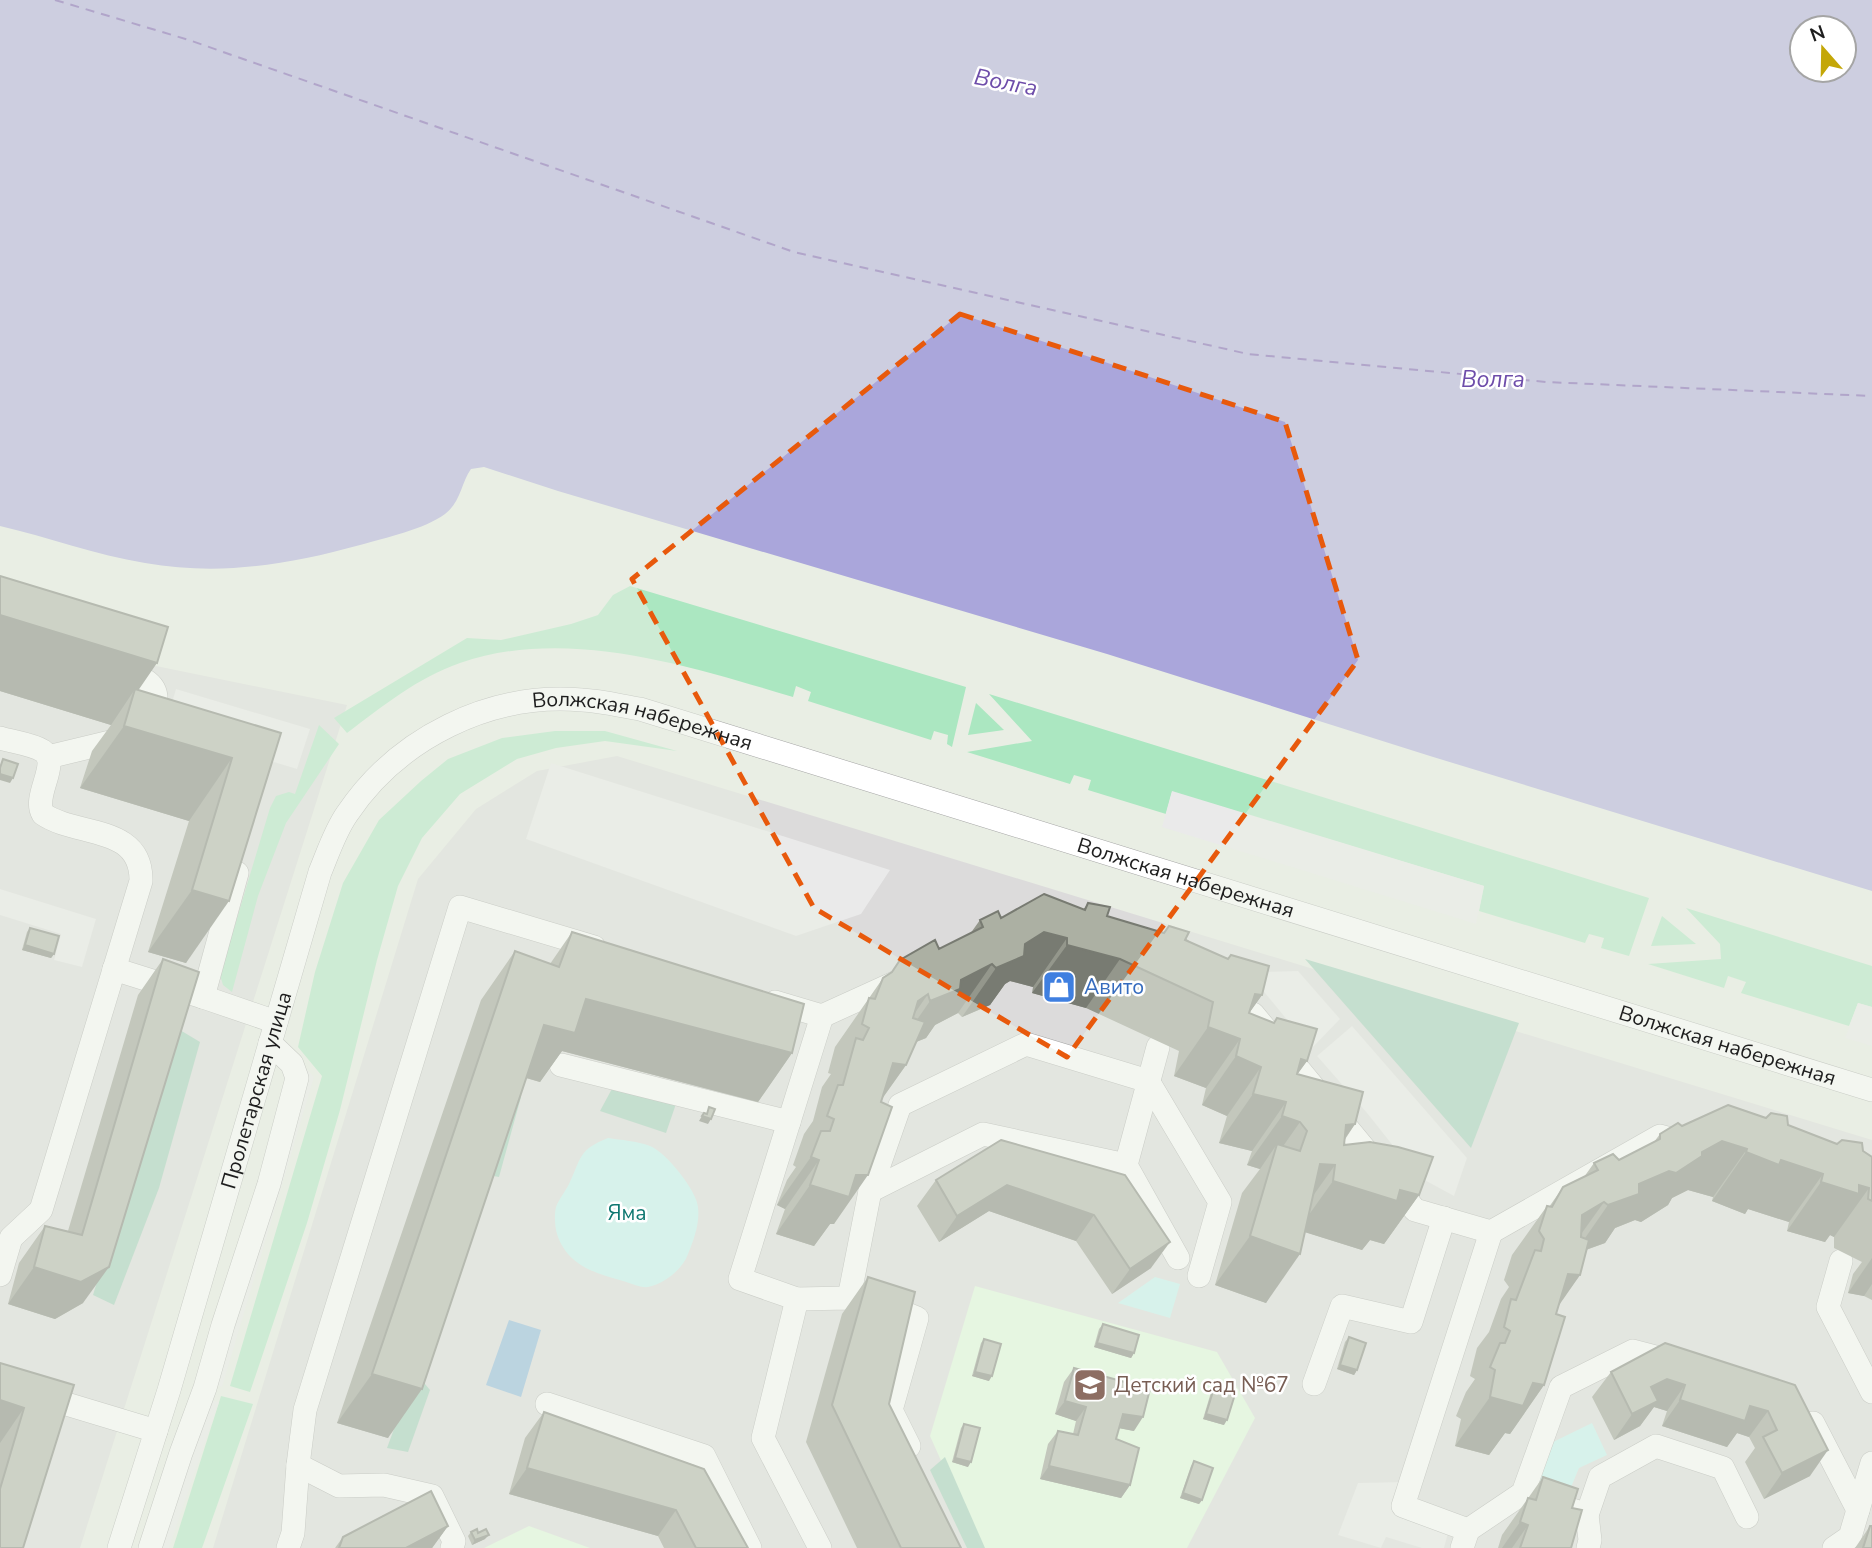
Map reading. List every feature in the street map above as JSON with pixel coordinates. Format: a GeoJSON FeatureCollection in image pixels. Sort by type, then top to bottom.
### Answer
{"type":"FeatureCollection","features":[{"type":"Feature","properties":{"kind":"street"},"geometry":{"type":"LineString","coordinates":[[48,757],[155,736],[149,720],[156,699],[152,687],[141,677],[90,662]]}},
{"type":"Feature","properties":{"kind":"street","name":"Волжская набережная"},"geometry":{"type":"LineString","coordinates":[[494,708],[538,700],[581,700],[640,709],[1872,1090]]}},
{"type":"Feature","properties":{"kind":"street","name":"Пролетарская улица"},"geometry":{"type":"LineString","coordinates":[[119,1548],[320,872],[346,815],[379,775],[417,743],[456,720],[494,708]]}},
{"type":"Feature","properties":{"kind":"street"},"geometry":{"type":"LineString","coordinates":[[0,738],[42,751],[48,757],[50,768],[39,801],[43,814],[120,841],[135,855],[141,881],[41,1210],[10,1238],[0,1275]]}},
{"type":"Feature","properties":{"kind":"street"},"geometry":{"type":"LineString","coordinates":[[203,997],[243,850]]}},
{"type":"Feature","properties":{"kind":"street"},"geometry":{"type":"LineString","coordinates":[[288,1548],[293,1533],[305,1409],[460,907],[621,956]]}},
{"type":"Feature","properties":{"kind":"street"},"geometry":{"type":"LineString","coordinates":[[114,970],[203,997],[273,1033],[292,1063],[297,1078],[269,1184],[205,1388],[150,1548]]}},
{"type":"Feature","properties":{"kind":"street"},"geometry":{"type":"LineString","coordinates":[[755,996],[822,1016],[918,973]]}},
{"type":"Feature","properties":{"kind":"street"},"geometry":{"type":"LineString","coordinates":[[1201,997],[1253,1014],[1415,1210],[1491,1232]]}},
{"type":"Feature","properties":{"kind":"street"},"geometry":{"type":"LineString","coordinates":[[822,1016],[740,1279],[797,1299],[849,1298],[893,1308],[917,1318],[891,1410],[916,1460]]}},
{"type":"Feature","properties":{"kind":"street"},"geometry":{"type":"LineString","coordinates":[[849,1298],[870,1191],[900,1105],[1026,1044],[1148,1081],[1220,1202],[1199,1276]]}},
{"type":"Feature","properties":{"kind":"street"},"geometry":{"type":"LineString","coordinates":[[1158,1047],[1126,1165],[1178,1258]]}},
{"type":"Feature","properties":{"kind":"street"},"geometry":{"type":"LineString","coordinates":[[561,1065],[789,1122]]}},
{"type":"Feature","properties":{"kind":"street"},"geometry":{"type":"LineString","coordinates":[[870,1191],[983,1134],[1126,1165]]}},
{"type":"Feature","properties":{"kind":"street"},"geometry":{"type":"LineString","coordinates":[[1697,1368],[1633,1351],[1561,1387],[1523,1493],[1465,1539],[1403,1506],[1491,1232],[1660,1136],[1710,1150]]}},
{"type":"Feature","properties":{"kind":"street"},"geometry":{"type":"LineString","coordinates":[[1314,1384],[1342,1306],[1411,1321],[1444,1219]]}},
{"type":"Feature","properties":{"kind":"street"},"geometry":{"type":"LineString","coordinates":[[1841,1261],[1828,1307],[1872,1392]]}},
{"type":"Feature","properties":{"kind":"street"},"geometry":{"type":"LineString","coordinates":[[797,1299],[764,1438],[820,1548]]}},
{"type":"Feature","properties":{"kind":"street"},"geometry":{"type":"LineString","coordinates":[[0,1384],[154,1437],[181,1453]]}},
{"type":"Feature","properties":{"kind":"street"},"geometry":{"type":"LineString","coordinates":[[547,1404],[704,1456],[750,1548]]}},
{"type":"Feature","properties":{"kind":"street"},"geometry":{"type":"LineString","coordinates":[[1804,1405],[1858,1510]]}},
{"type":"Feature","properties":{"kind":"street"},"geometry":{"type":"LineString","coordinates":[[1588,1548],[1590,1540],[1587,1515],[1600,1477],[1656,1446],[1723,1468],[1747,1517]]}},
{"type":"Feature","properties":{"kind":"street"},"geometry":{"type":"LineString","coordinates":[[1872,1463],[1858,1510],[1842,1542],[1872,1544]]}},
{"type":"Feature","properties":{"kind":"street"},"geometry":{"type":"LineString","coordinates":[[298,1465],[339,1486],[384,1485],[432,1496],[454,1541],[452,1548]]}},
{"type":"Feature","properties":{"kind":"street"},"geometry":{"type":"LineString","coordinates":[[1523,1493],[1587,1515]]}},
{"type":"Feature","properties":{"kind":"highlighted area"},"geometry":{"type":"Polygon","coordinates":[[[960,314],[1285,422],[1358,660],[1067,1057],[814,908],[632,579],[960,314]]]}},
{"type":"Feature","properties":{"kind":"shaded area"},"geometry":{"type":"Polygon","coordinates":[[[630,586],[966,687],[952,747],[947,744],[948,735],[934,731],[931,740],[808,701],[811,692],[796,686],[793,697],[670,663],[585,649],[543,648],[501,653],[460,663],[429,676],[347,733],[334,718],[467,638],[501,640],[571,624],[598,615],[613,595],[630,586]]]}},
{"type":"Feature","properties":{"kind":"shaded area"},"geometry":{"type":"Polygon","coordinates":[[[0,634],[347,705],[80,1548],[0,1548],[0,634]]]}},
{"type":"Feature","properties":{"kind":"shaded area"},"geometry":{"type":"Polygon","coordinates":[[[176,689],[310,729],[297,769],[164,729],[176,689]]]}},
{"type":"Feature","properties":{"kind":"shaded area"},"geometry":{"type":"Polygon","coordinates":[[[989,694],[1649,898],[1629,956],[1601,948],[1604,938],[1589,934],[1585,943],[1479,911],[1484,886],[1172,792],[1166,814],[1088,790],[1091,780],[1074,775],[1070,784],[967,752],[1032,741],[989,694]]]}},
{"type":"Feature","properties":{"kind":"shaded area"},"geometry":{"type":"Polygon","coordinates":[[[976,703],[1004,730],[968,735],[976,703]]]}},
{"type":"Feature","properties":{"kind":"shaded area"},"geometry":{"type":"Polygon","coordinates":[[[319,725],[339,744],[286,823],[258,896],[232,992],[223,985],[220,975],[270,808],[276,796],[289,792],[295,794],[319,725]]]}},
{"type":"Feature","properties":{"kind":"shaded area"},"geometry":{"type":"Polygon","coordinates":[[[555,731],[605,731],[677,751],[605,741],[556,748],[517,759],[460,794],[422,838],[398,886],[340,1110],[307,1223],[250,1392],[230,1386],[322,1076],[298,1047],[315,972],[343,883],[379,820],[448,759],[502,738],[555,731]]]}},
{"type":"Feature","properties":{"kind":"shaded area"},"geometry":{"type":"Polygon","coordinates":[[[617,756],[1872,1140],[1872,1548],[213,1548],[418,879],[476,809],[537,771],[617,756]]]}},
{"type":"Feature","properties":{"kind":"shaded area"},"geometry":{"type":"Polygon","coordinates":[[[551,763],[890,870],[861,914],[796,936],[526,839],[551,763]]]}},
{"type":"Feature","properties":{"kind":"shaded area"},"geometry":{"type":"Polygon","coordinates":[[[1172,791],[1484,886],[1476,924],[1162,827],[1172,791]]]}},
{"type":"Feature","properties":{"kind":"shaded area"},"geometry":{"type":"Polygon","coordinates":[[[0,889],[96,919],[82,967],[54,960],[61,934],[0,915],[0,889]]]}},
{"type":"Feature","properties":{"kind":"shaded area"},"geometry":{"type":"Polygon","coordinates":[[[1686,908],[1872,966],[1872,1007],[1858,1003],[1849,1026],[1741,993],[1746,982],[1728,976],[1724,988],[1648,964],[1721,959],[1720,944],[1686,908]]]}},
{"type":"Feature","properties":{"kind":"shaded area"},"geometry":{"type":"Polygon","coordinates":[[[1662,916],[1696,944],[1651,946],[1662,916]]]}},
{"type":"Feature","properties":{"kind":"shaded area"},"geometry":{"type":"Polygon","coordinates":[[[1305,959],[1519,1023],[1471,1148],[1305,959]]]}},
{"type":"Feature","properties":{"kind":"shaded area"},"geometry":{"type":"Polygon","coordinates":[[[1298,971],[1340,1019],[1311,1049],[1261,988],[1262,972],[1298,971]]]}},
{"type":"Feature","properties":{"kind":"shaded area"},"geometry":{"type":"Polygon","coordinates":[[[1858,1003],[1872,1007],[1872,1046],[1845,1038],[1858,1003]]]}},
{"type":"Feature","properties":{"kind":"shaded area"},"geometry":{"type":"Polygon","coordinates":[[[1352,1026],[1467,1158],[1454,1196],[1417,1176],[1317,1056],[1352,1026]]]}},
{"type":"Feature","properties":{"kind":"shaded area"},"geometry":{"type":"Polygon","coordinates":[[[175,1027],[200,1042],[159,1188],[114,1305],[93,1295],[175,1027]]]}},
{"type":"Feature","properties":{"kind":"shaded area"},"geometry":{"type":"Polygon","coordinates":[[[296,1058],[314,1077],[222,1387],[201,1379],[296,1058]]]}},
{"type":"Feature","properties":{"kind":"shaded area"},"geometry":{"type":"Polygon","coordinates":[[[614,1085],[678,1098],[666,1133],[600,1111],[614,1085]]]}},
{"type":"Feature","properties":{"kind":"shaded area"},"geometry":{"type":"Polygon","coordinates":[[[505,1095],[521,1097],[499,1177],[488,1175],[505,1095]]]}},
{"type":"Feature","properties":{"kind":"shaded area","name":"Детский сад №67"},"geometry":{"type":"Polygon","coordinates":[[[975,1286],[1217,1352],[1255,1418],[1187,1548],[980,1548],[930,1436],[975,1286]]]}},
{"type":"Feature","properties":{"kind":"shaded area"},"geometry":{"type":"Polygon","coordinates":[[[509,1320],[541,1330],[521,1397],[486,1385],[509,1320]]]}},
{"type":"Feature","properties":{"kind":"shaded area"},"geometry":{"type":"Polygon","coordinates":[[[415,1372],[430,1390],[408,1452],[387,1448],[415,1372]]]}},
{"type":"Feature","properties":{"kind":"shaded area"},"geometry":{"type":"Polygon","coordinates":[[[196,1396],[219,1402],[169,1548],[146,1548],[196,1396]]]}},
{"type":"Feature","properties":{"kind":"shaded area"},"geometry":{"type":"Polygon","coordinates":[[[221,1396],[253,1404],[202,1548],[173,1548],[221,1396]]]}},
{"type":"Feature","properties":{"kind":"shaded area"},"geometry":{"type":"Polygon","coordinates":[[[945,1457],[985,1548],[967,1548],[930,1470],[945,1457]]]}},
{"type":"Feature","properties":{"kind":"shaded area"},"geometry":{"type":"Polygon","coordinates":[[[1403,1482],[1393,1512],[1448,1533],[1444,1548],[1422,1548],[1386,1537],[1381,1548],[1338,1535],[1358,1483],[1403,1482]]]}},
{"type":"Feature","properties":{"kind":"shaded area"},"geometry":{"type":"Polygon","coordinates":[[[529,1526],[590,1548],[484,1548],[529,1526]]]}},
{"type":"Feature","properties":{"kind":"green space","name":"Яма"},"geometry":{"type":"Polygon","coordinates":[[[608,1138],[640,1143],[657,1150],[680,1173],[698,1207],[697,1225],[686,1260],[672,1275],[648,1287],[602,1275],[583,1266],[567,1253],[557,1234],[556,1207],[582,1155],[591,1146],[608,1138]]]}},
{"type":"Feature","properties":{"kind":"green space"},"geometry":{"type":"Polygon","coordinates":[[[1155,1277],[1180,1284],[1170,1318],[1118,1303],[1155,1277]]]}},
{"type":"Feature","properties":{"kind":"green space"},"geometry":{"type":"Polygon","coordinates":[[[1592,1423],[1607,1455],[1579,1468],[1569,1492],[1536,1479],[1551,1443],[1592,1423]]]}},
{"type":"Feature","properties":{"kind":"water","name":"Волга"},"geometry":{"type":"Polygon","coordinates":[[[0,0],[1872,0],[1872,891],[1107,654],[484,467],[471,469],[458,498],[445,514],[437,519],[416,529],[333,552],[280,563],[227,568],[173,567],[108,555],[0,526],[0,0]]]}},
{"type":"Feature","properties":{"kind":"building"},"geometry":{"type":"Polygon","coordinates":[[[0,576],[168,627],[157,663],[0,615],[0,576]]]}},
{"type":"Feature","properties":{"kind":"building"},"geometry":{"type":"Polygon","coordinates":[[[135,689],[281,733],[229,901],[192,890],[232,758],[124,726],[135,689]]]}},
{"type":"Feature","properties":{"kind":"building"},"geometry":{"type":"Polygon","coordinates":[[[3,759],[18,764],[13,778],[0,774],[3,759]]]}},
{"type":"Feature","properties":{"kind":"building"},"geometry":{"type":"Polygon","coordinates":[[[1044,894],[1085,910],[1088,903],[1110,907],[1107,916],[1164,933],[1169,926],[1189,932],[1185,940],[1228,959],[1231,955],[1269,966],[1262,995],[1255,994],[1249,1013],[1274,1023],[1277,1018],[1317,1029],[1307,1061],[1301,1059],[1297,1074],[1363,1092],[1355,1124],[1346,1125],[1344,1145],[1370,1142],[1433,1157],[1419,1195],[1400,1190],[1397,1201],[1333,1181],[1335,1165],[1320,1164],[1300,1254],[1250,1236],[1277,1144],[1300,1151],[1307,1131],[1300,1122],[1282,1116],[1286,1102],[1253,1094],[1261,1067],[1236,1056],[1240,1039],[1208,1027],[1213,1002],[1120,959],[1067,945],[1067,938],[1044,932],[1025,944],[1024,956],[996,968],[992,964],[961,980],[960,989],[930,1001],[928,994],[918,1001],[913,1018],[925,1022],[906,1065],[893,1063],[881,1102],[892,1107],[868,1175],[856,1175],[849,1197],[810,1185],[819,1160],[811,1157],[821,1131],[830,1131],[834,1119],[827,1116],[838,1085],[843,1085],[856,1038],[863,1040],[869,1028],[862,1024],[869,998],[875,999],[883,978],[892,972],[900,960],[935,940],[939,949],[983,927],[980,920],[998,911],[1001,918],[1044,894]]]}},
{"type":"Feature","properties":{"kind":"building"},"geometry":{"type":"Polygon","coordinates":[[[30,928],[59,936],[54,954],[25,945],[30,928]]]}},
{"type":"Feature","properties":{"kind":"building"},"geometry":{"type":"Polygon","coordinates":[[[572,932],[804,1004],[792,1053],[586,999],[575,1033],[544,1025],[422,1389],[372,1374],[515,951],[559,967],[572,932]]]}},
{"type":"Feature","properties":{"kind":"building"},"geometry":{"type":"Polygon","coordinates":[[[163,959],[199,972],[109,1267],[81,1282],[34,1267],[45,1226],[82,1235],[163,959]]]}},
{"type":"Feature","properties":{"kind":"building"},"geometry":{"type":"Polygon","coordinates":[[[1728,1105],[1766,1118],[1771,1113],[1787,1116],[1788,1125],[1837,1144],[1842,1140],[1862,1143],[1863,1151],[1872,1157],[1872,1201],[1868,1199],[1869,1188],[1859,1185],[1859,1194],[1821,1182],[1823,1174],[1781,1160],[1779,1165],[1746,1152],[1747,1149],[1722,1141],[1702,1152],[1702,1156],[1676,1173],[1669,1171],[1639,1184],[1639,1194],[1608,1205],[1604,1202],[1582,1215],[1581,1237],[1589,1240],[1580,1275],[1568,1274],[1556,1314],[1565,1317],[1544,1385],[1533,1383],[1523,1406],[1490,1397],[1495,1370],[1490,1367],[1500,1343],[1505,1343],[1510,1331],[1504,1327],[1511,1299],[1516,1300],[1535,1250],[1541,1251],[1544,1239],[1539,1231],[1547,1206],[1552,1207],[1563,1187],[1598,1170],[1594,1163],[1613,1154],[1619,1160],[1660,1139],[1660,1134],[1678,1123],[1682,1126],[1728,1105]]]}},
{"type":"Feature","properties":{"kind":"building"},"geometry":{"type":"Polygon","coordinates":[[[709,1107],[715,1109],[711,1119],[702,1116],[707,1114],[709,1107]]]}},
{"type":"Feature","properties":{"kind":"building"},"geometry":{"type":"Polygon","coordinates":[[[1001,1140],[1125,1175],[1170,1242],[1130,1269],[1094,1215],[1007,1185],[957,1216],[936,1180],[1001,1140]]]}},
{"type":"Feature","properties":{"kind":"building"},"geometry":{"type":"Polygon","coordinates":[[[868,1277],[915,1292],[889,1404],[961,1548],[901,1548],[832,1405],[868,1277]]]}},
{"type":"Feature","properties":{"kind":"building"},"geometry":{"type":"Polygon","coordinates":[[[1103,1324],[1139,1335],[1134,1353],[1097,1343],[1103,1324]]]}},
{"type":"Feature","properties":{"kind":"building"},"geometry":{"type":"Polygon","coordinates":[[[1349,1337],[1366,1343],[1357,1370],[1340,1365],[1349,1337]]]}},
{"type":"Feature","properties":{"kind":"building"},"geometry":{"type":"Polygon","coordinates":[[[984,1339],[1001,1344],[992,1376],[975,1372],[984,1339]]]}},
{"type":"Feature","properties":{"kind":"building"},"geometry":{"type":"Polygon","coordinates":[[[1665,1343],[1795,1385],[1828,1450],[1782,1473],[1763,1437],[1777,1430],[1768,1411],[1750,1406],[1745,1421],[1680,1400],[1685,1385],[1667,1379],[1651,1387],[1658,1401],[1632,1414],[1611,1372],[1665,1343]]]}},
{"type":"Feature","properties":{"kind":"building"},"geometry":{"type":"Polygon","coordinates":[[[0,1363],[74,1385],[23,1548],[0,1548],[0,1489],[24,1408],[0,1400],[0,1363]]]}},
{"type":"Feature","properties":{"kind":"building"},"geometry":{"type":"Polygon","coordinates":[[[1074,1368],[1150,1389],[1143,1417],[1123,1414],[1116,1439],[1139,1448],[1130,1485],[1049,1466],[1058,1431],[1078,1435],[1086,1407],[1065,1401],[1074,1368]]]}},
{"type":"Feature","properties":{"kind":"building"},"geometry":{"type":"Polygon","coordinates":[[[1215,1385],[1236,1391],[1227,1420],[1206,1414],[1215,1385]]]}},
{"type":"Feature","properties":{"kind":"building"},"geometry":{"type":"Polygon","coordinates":[[[544,1412],[704,1469],[748,1548],[696,1548],[676,1510],[527,1468],[544,1412]]]}},
{"type":"Feature","properties":{"kind":"building"},"geometry":{"type":"Polygon","coordinates":[[[964,1424],[980,1428],[971,1462],[955,1458],[964,1424]]]}},
{"type":"Feature","properties":{"kind":"building"},"geometry":{"type":"Polygon","coordinates":[[[1194,1461],[1213,1468],[1202,1500],[1183,1493],[1194,1461]]]}},
{"type":"Feature","properties":{"kind":"building"},"geometry":{"type":"Polygon","coordinates":[[[1543,1477],[1578,1489],[1572,1508],[1582,1510],[1571,1548],[1520,1548],[1528,1525],[1520,1522],[1528,1498],[1536,1500],[1543,1477]]]}},
{"type":"Feature","properties":{"kind":"building"},"geometry":{"type":"Polygon","coordinates":[[[431,1491],[448,1526],[406,1548],[339,1548],[343,1537],[431,1491]]]}},
{"type":"Feature","properties":{"kind":"building"},"geometry":{"type":"Polygon","coordinates":[[[1870,1526],[1872,1548],[1863,1548],[1870,1526]]]}},
{"type":"Feature","properties":{"kind":"building"},"geometry":{"type":"Polygon","coordinates":[[[477,1529],[478,1533],[486,1529],[489,1535],[475,1540],[471,1532],[477,1529]]]}},
{"type":"Feature","properties":{"kind":"ferry route"},"geometry":{"type":"LineString","coordinates":[[55,0],[189,40],[794,252],[1248,354],[1546,382],[1872,396]]}},
{"type":"Feature","properties":{"kind":"place","name":"Авито"},"geometry":{"type":"Point","coordinates":[1059,987]}},
{"type":"Feature","properties":{"kind":"place","name":"Детский сад №67"},"geometry":{"type":"Point","coordinates":[1090,1385]}}]}
